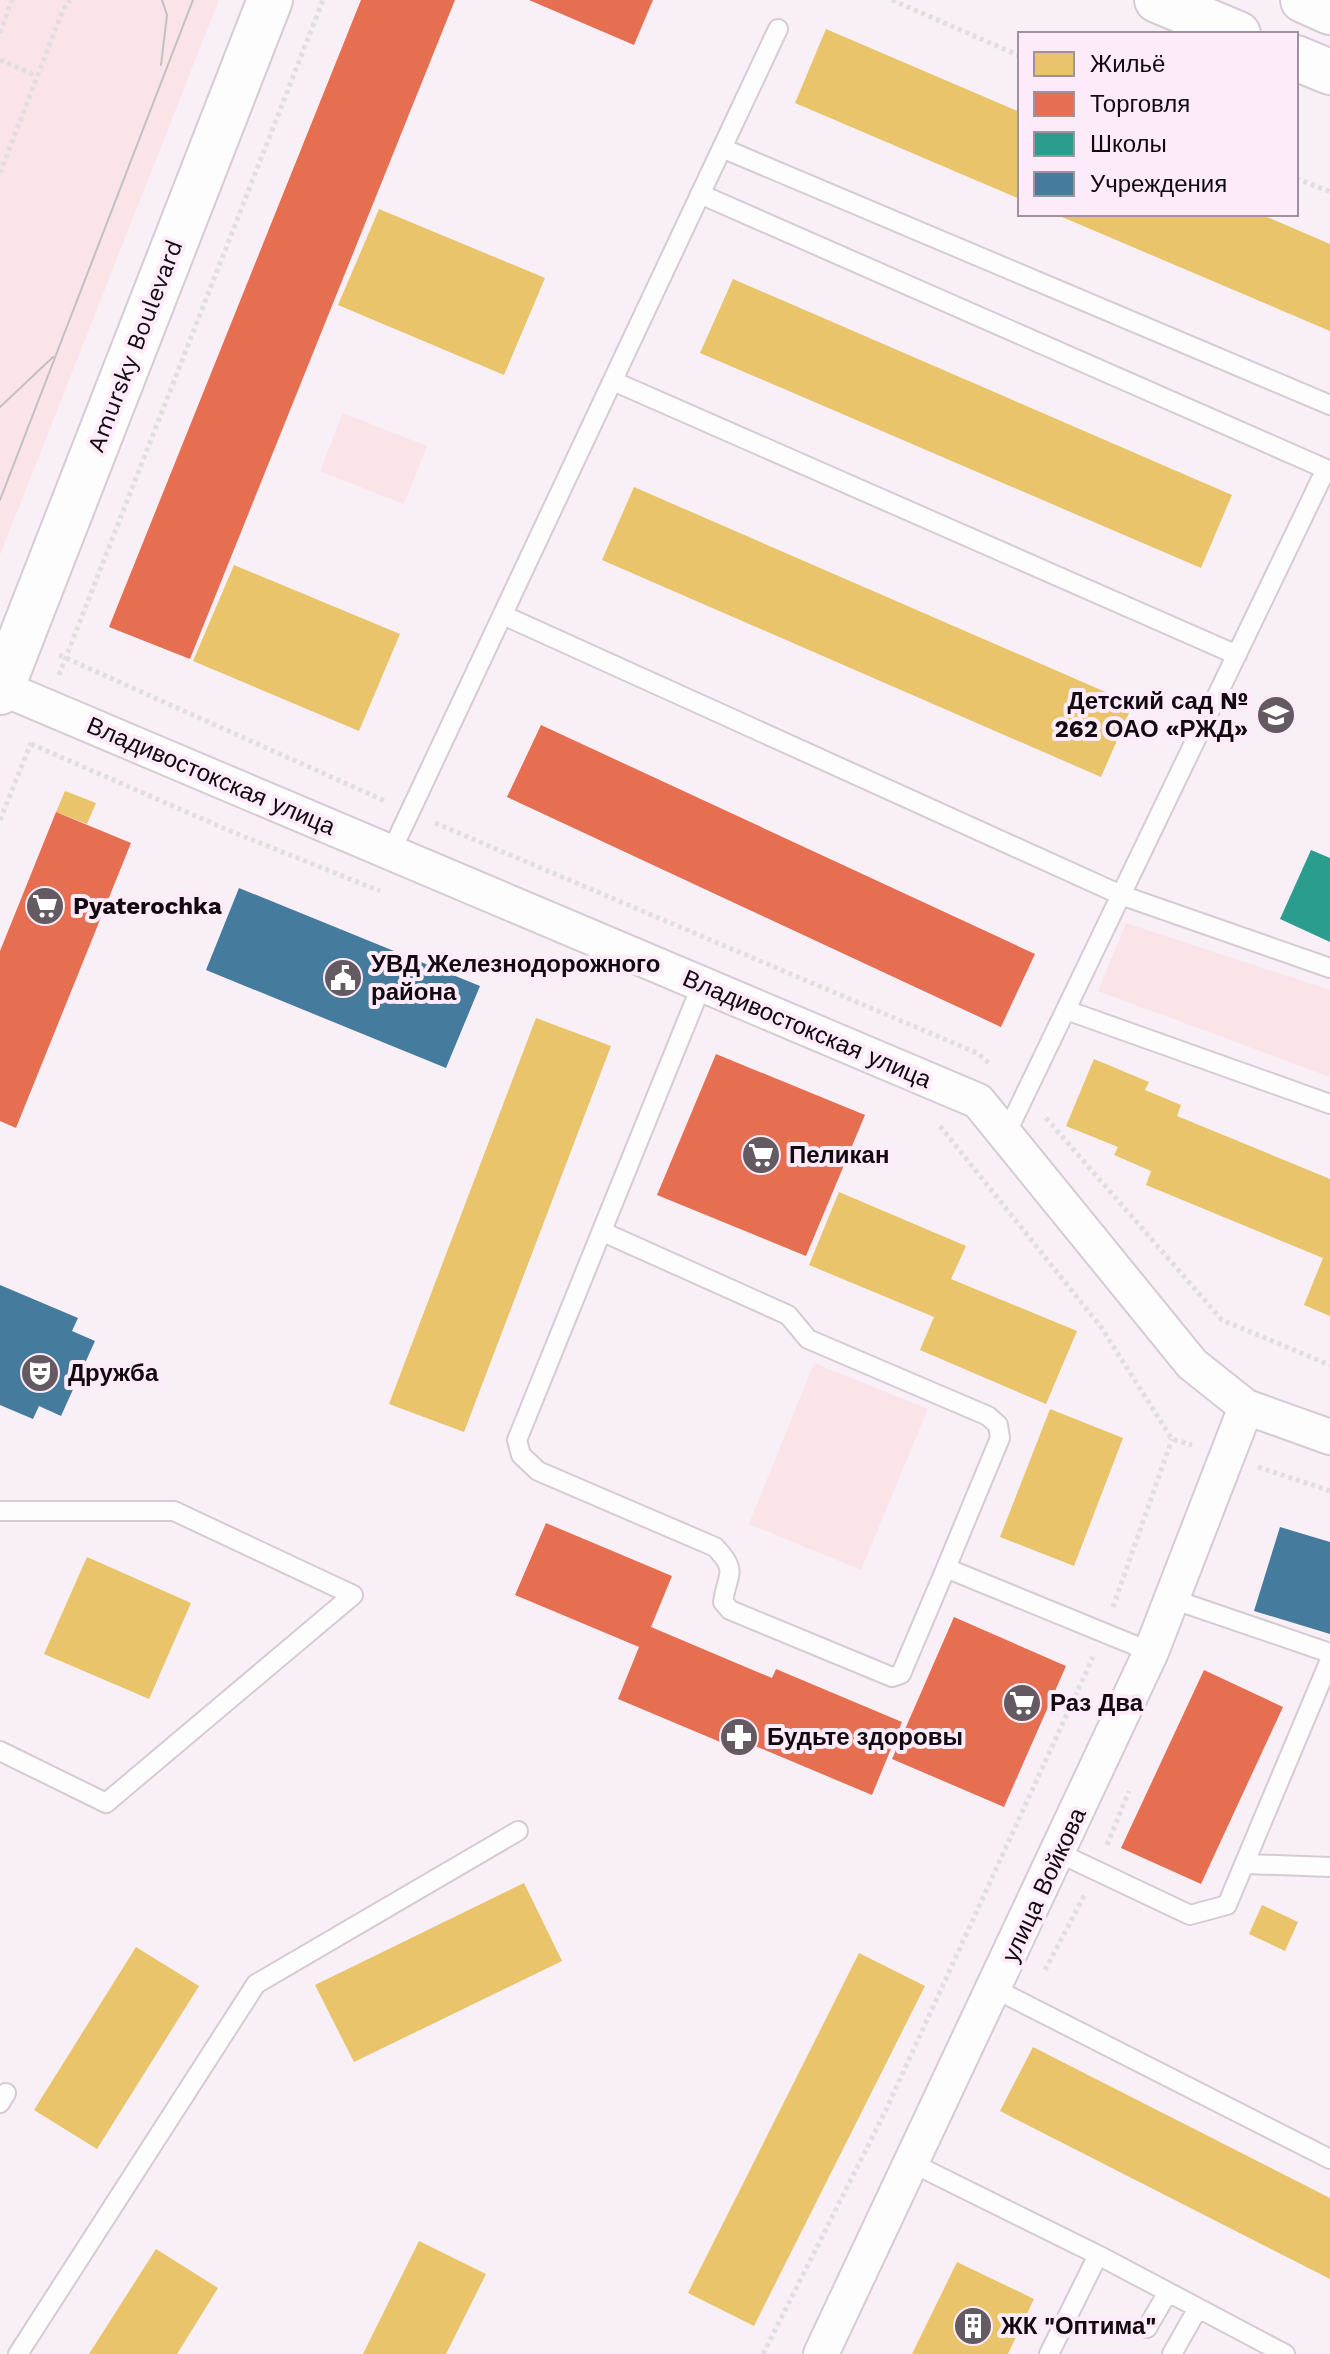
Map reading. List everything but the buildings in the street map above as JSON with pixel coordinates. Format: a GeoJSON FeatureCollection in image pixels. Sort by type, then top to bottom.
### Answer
{"type":"FeatureCollection","features":[{"type":"Feature","properties":{"kind":"street","name":"Amursky Boulevard"},"geometry":{"type":"LineString","coordinates":[[1,690],[270,0]]}},
{"type":"Feature","properties":{"kind":"street"},"geometry":{"type":"LineString","coordinates":[[1157,0],[1233,32]]}},
{"type":"Feature","properties":{"kind":"street"},"geometry":{"type":"LineString","coordinates":[[1303,0],[1330,12]]}},
{"type":"Feature","properties":{"kind":"street"},"geometry":{"type":"LineString","coordinates":[[1298,59],[1330,72]]}},
{"type":"Feature","properties":{"kind":"street","name":"Владивостокская улица"},"geometry":{"type":"LineString","coordinates":[[1,690],[46,706],[978,1101],[1192,1364],[1246,1407],[1330,1437]]}},
{"type":"Feature","properties":{"kind":"street","name":"улица Войкова"},"geometry":{"type":"LineString","coordinates":[[821,2354],[1151,1652],[1246,1407]]}},
{"type":"Feature","properties":{"kind":"lane"},"geometry":{"type":"LineString","coordinates":[[391,852],[778,29]]}},
{"type":"Feature","properties":{"kind":"lane"},"geometry":{"type":"LineString","coordinates":[[722,148],[1330,405]]}},
{"type":"Feature","properties":{"kind":"lane"},"geometry":{"type":"LineString","coordinates":[[700,194],[1328,470],[1006,1134]]}},
{"type":"Feature","properties":{"kind":"lane"},"geometry":{"type":"LineString","coordinates":[[613,381],[1237,655]]}},
{"type":"Feature","properties":{"kind":"lane"},"geometry":{"type":"LineString","coordinates":[[503,615],[1121,895],[1330,968]]}},
{"type":"Feature","properties":{"kind":"lane"},"geometry":{"type":"LineString","coordinates":[[603,1232],[788,1315],[808,1339],[988,1416],[998,1425],[1000,1438],[901,1674],[895,1678],[730,1610],[723,1602],[731,1578],[729,1561],[715,1547],[538,1471],[521,1455],[517,1440],[702,984]]}},
{"type":"Feature","properties":{"kind":"lane"},"geometry":{"type":"LineString","coordinates":[[1066,1010],[1330,1104]]}},
{"type":"Feature","properties":{"kind":"lane"},"geometry":{"type":"LineString","coordinates":[[0,1511],[174,1511],[353,1595],[106,1803],[0,1751]]}},
{"type":"Feature","properties":{"kind":"lane"},"geometry":{"type":"LineString","coordinates":[[946,1568],[1151,1652]]}},
{"type":"Feature","properties":{"kind":"lane"},"geometry":{"type":"LineString","coordinates":[[1172,1599],[1330,1653]]}},
{"type":"Feature","properties":{"kind":"lane"},"geometry":{"type":"LineString","coordinates":[[1059,1853],[1190,1915],[1227,1905],[1330,1660]]}},
{"type":"Feature","properties":{"kind":"lane"},"geometry":{"type":"LineString","coordinates":[[18,2354],[256,1984],[518,1831]]}},
{"type":"Feature","properties":{"kind":"lane"},"geometry":{"type":"LineString","coordinates":[[1246,1864],[1330,1867]]}},
{"type":"Feature","properties":{"kind":"lane"},"geometry":{"type":"LineString","coordinates":[[995,1989],[1330,2159]]}},
{"type":"Feature","properties":{"kind":"lane"},"geometry":{"type":"LineString","coordinates":[[912,2163],[1098,2255],[1285,2354]]}},
{"type":"Feature","properties":{"kind":"lane"},"geometry":{"type":"LineString","coordinates":[[1049,2354],[1098,2255]]}},
{"type":"Feature","properties":{"kind":"lane"},"geometry":{"type":"LineString","coordinates":[[1147,2328],[1168,2292]]}},
{"type":"Feature","properties":{"kind":"lane"},"geometry":{"type":"LineString","coordinates":[[1172,2354],[1198,2308]]}},
{"type":"Feature","properties":{"kind":"path"},"geometry":{"type":"LineString","coordinates":[[0,33],[12,0]]}},
{"type":"Feature","properties":{"kind":"path"},"geometry":{"type":"LineString","coordinates":[[0,173],[62,12],[70,0]]}},
{"type":"Feature","properties":{"kind":"path"},"geometry":{"type":"LineString","coordinates":[[0,820],[323,0]]}},
{"type":"Feature","properties":{"kind":"path"},"geometry":{"type":"LineString","coordinates":[[892,0],[1018,55]]}},
{"type":"Feature","properties":{"kind":"path"},"geometry":{"type":"LineString","coordinates":[[0,60],[37,76]]}},
{"type":"Feature","properties":{"kind":"path"},"geometry":{"type":"LineString","coordinates":[[1298,179],[1330,192]]}},
{"type":"Feature","properties":{"kind":"path"},"geometry":{"type":"LineString","coordinates":[[31,744],[230,831],[388,894]]}},
{"type":"Feature","properties":{"kind":"path"},"geometry":{"type":"LineString","coordinates":[[939,1124],[1101,1327],[1172,1439],[1330,1491]]}},
{"type":"Feature","properties":{"kind":"path"},"geometry":{"type":"LineString","coordinates":[[763,2354],[884,2114],[1104,1633],[1172,1439]]}},
{"type":"Feature","properties":{"kind":"shaded area"},"geometry":{"type":"Polygon","coordinates":[[[0,0],[219,0],[0,555],[0,0]]]}},
{"type":"Feature","properties":{"kind":"shaded area"},"geometry":{"type":"Polygon","coordinates":[[[343,413],[427,446],[404,504],[320,471],[343,413]]]}},
{"type":"Feature","properties":{"kind":"shaded area"},"geometry":{"type":"Polygon","coordinates":[[[1126,923],[1330,990],[1330,1077],[1098,991],[1126,923]]]}},
{"type":"Feature","properties":{"kind":"shaded area"},"geometry":{"type":"Polygon","coordinates":[[[814,1363],[928,1409],[861,1570],[749,1524],[814,1363]]]}},
{"type":"Feature","properties":{"kind":"tram line"},"geometry":{"type":"LineString","coordinates":[[161,65],[167,15],[162,0]]}},
{"type":"Feature","properties":{"kind":"tram line"},"geometry":{"type":"LineString","coordinates":[[0,500],[193,0]]}},
{"type":"Feature","properties":{"kind":"tram line"},"geometry":{"type":"LineString","coordinates":[[0,407],[53,357]]}},
{"type":"Feature","properties":{"kind":"place","name":"Детский сад № 262 ОАО «РЖД»"},"geometry":{"type":"Point","coordinates":[1276,715]}},
{"type":"Feature","properties":{"kind":"place","name":"Pyaterochka"},"geometry":{"type":"Point","coordinates":[45,906]}},
{"type":"Feature","properties":{"kind":"place","name":"УВД Железнодорожного района"},"geometry":{"type":"Point","coordinates":[343,978]}},
{"type":"Feature","properties":{"kind":"place","name":"Пеликан"},"geometry":{"type":"Point","coordinates":[761,1155]}},
{"type":"Feature","properties":{"kind":"place","name":"Дружба"},"geometry":{"type":"Point","coordinates":[40,1373]}},
{"type":"Feature","properties":{"kind":"place","name":"Раз Два"},"geometry":{"type":"Point","coordinates":[1022,1703]}},
{"type":"Feature","properties":{"kind":"place","name":"Будьте здоровы"},"geometry":{"type":"Point","coordinates":[739,1737]}},
{"type":"Feature","properties":{"kind":"place","name":"ЖК \"Оптима\""},"geometry":{"type":"Point","coordinates":[973,2326]}}]}
